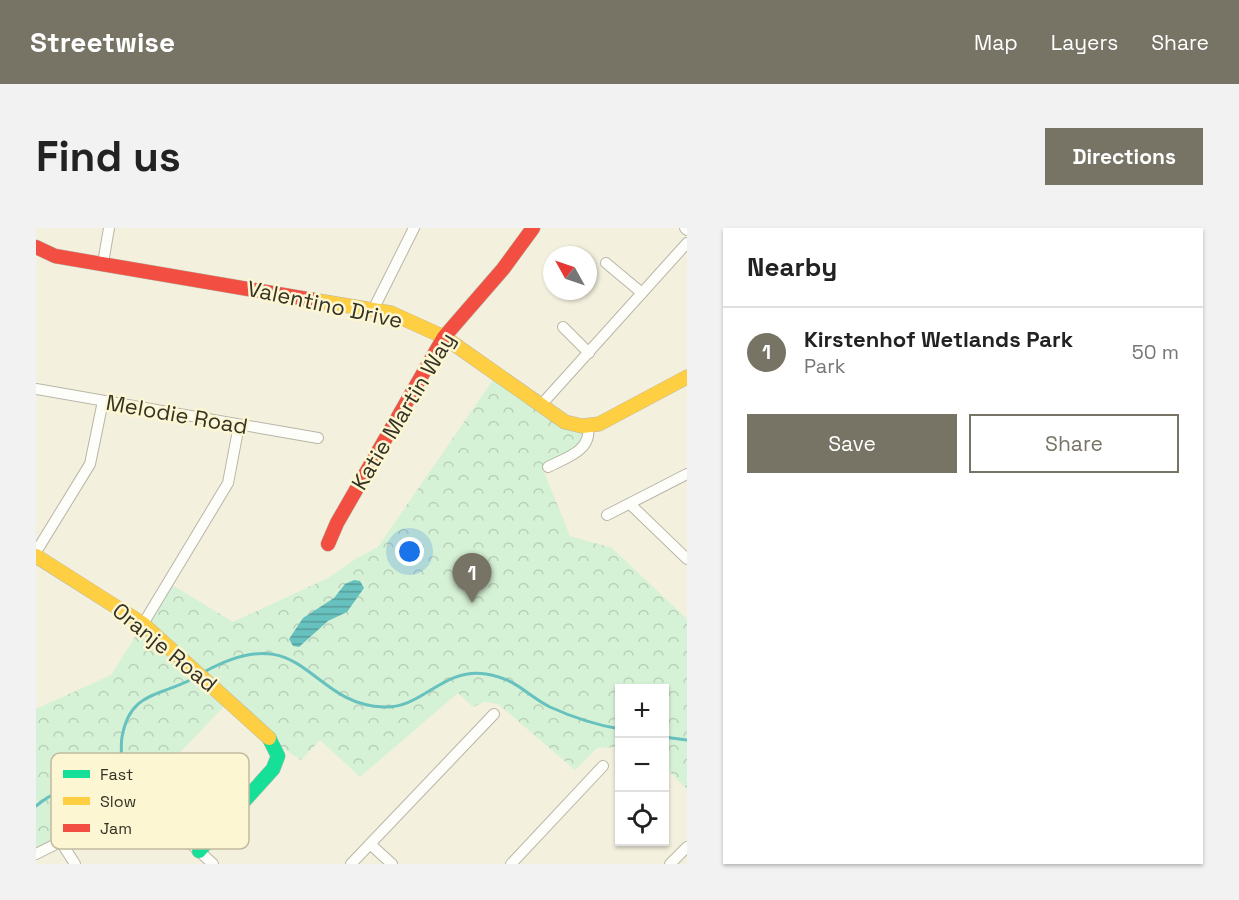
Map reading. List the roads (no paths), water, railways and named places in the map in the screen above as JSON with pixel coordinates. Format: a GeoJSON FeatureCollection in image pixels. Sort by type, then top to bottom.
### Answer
{"type":"FeatureCollection","features":[{"type":"Feature","properties":{"kind":"street"},"geometry":{"type":"LineString","coordinates":[[103,263],[109,228]]}},
{"type":"Feature","properties":{"kind":"street"},"geometry":{"type":"LineString","coordinates":[[373,310],[414,228]]}},
{"type":"Feature","properties":{"kind":"street","name":"Katie Martin Way"},"geometry":{"type":"LineString","coordinates":[[328,544],[444,338],[503,269],[533,228]]}},
{"type":"Feature","properties":{"kind":"street"},"geometry":{"type":"LineString","coordinates":[[541,405],[687,243]]}},
{"type":"Feature","properties":{"kind":"street","name":"Valentino Drive"},"geometry":{"type":"LineString","coordinates":[[36,248],[46,254],[391,313],[444,338],[565,422],[588,427]]}},
{"type":"Feature","properties":{"kind":"street"},"geometry":{"type":"LineString","coordinates":[[606,263],[642,293]]}},
{"type":"Feature","properties":{"kind":"street"},"geometry":{"type":"LineString","coordinates":[[563,327],[589,353]]}},
{"type":"Feature","properties":{"kind":"street"},"geometry":{"type":"LineString","coordinates":[[548,467],[584,447],[588,441],[588,427],[687,376]]}},
{"type":"Feature","properties":{"kind":"street","name":"Melodie Road"},"geometry":{"type":"LineString","coordinates":[[36,389],[318,438]]}},
{"type":"Feature","properties":{"kind":"street"},"geometry":{"type":"LineString","coordinates":[[36,554],[90,464],[103,401]]}},
{"type":"Feature","properties":{"kind":"street"},"geometry":{"type":"LineString","coordinates":[[143,624],[228,483],[239,425]]}},
{"type":"Feature","properties":{"kind":"street"},"geometry":{"type":"LineString","coordinates":[[607,515],[631,505],[687,474]]}},
{"type":"Feature","properties":{"kind":"street"},"geometry":{"type":"LineString","coordinates":[[631,505],[687,559]]}},
{"type":"Feature","properties":{"kind":"street","name":"Oranje Road"},"geometry":{"type":"LineString","coordinates":[[36,554],[143,624],[273,742],[278,756],[273,769],[249,796]]}},
{"type":"Feature","properties":{"kind":"street"},"geometry":{"type":"LineString","coordinates":[[351,864],[494,714]]}},
{"type":"Feature","properties":{"kind":"street"},"geometry":{"type":"LineString","coordinates":[[511,864],[603,766]]}},
{"type":"Feature","properties":{"kind":"street"},"geometry":{"type":"LineString","coordinates":[[370,844],[392,864]]}},
{"type":"Feature","properties":{"kind":"street"},"geometry":{"type":"LineString","coordinates":[[36,855],[51,847]]}},
{"type":"Feature","properties":{"kind":"street"},"geometry":{"type":"LineString","coordinates":[[670,864],[687,847]]}},
{"type":"Feature","properties":{"kind":"street"},"geometry":{"type":"LineString","coordinates":[[65,849],[75,864]]}},
{"type":"Feature","properties":{"kind":"street"},"geometry":{"type":"LineString","coordinates":[[199,851],[213,864]]}},
{"type":"Feature","properties":{"kind":"water"},"geometry":{"type":"Polygon","coordinates":[[[354,580],[360,581],[364,588],[347,612],[328,621],[299,647],[293,646],[289,639],[303,618],[334,598],[345,584],[354,580]]]}},
{"type":"Feature","properties":{"kind":"waterway"},"geometry":{"type":"LineString","coordinates":[[204,672],[238,657],[264,653],[285,658],[303,667],[337,692],[358,702],[384,707],[410,702],[457,676],[471,673],[486,674],[506,679],[558,711],[615,728]]}},
{"type":"Feature","properties":{"kind":"waterway"},"geometry":{"type":"LineString","coordinates":[[121,753],[122,737],[132,711],[149,697],[196,677]]}},
{"type":"Feature","properties":{"kind":"waterway"},"geometry":{"type":"LineString","coordinates":[[669,738],[687,740]]}},
{"type":"Feature","properties":{"kind":"waterway"},"geometry":{"type":"LineString","coordinates":[[36,806],[51,796]]}},
{"type":"Feature","properties":{"kind":"place","name":"Kirstenhof Wetlands Park"},"geometry":{"type":"Point","coordinates":[472,603]}}]}
